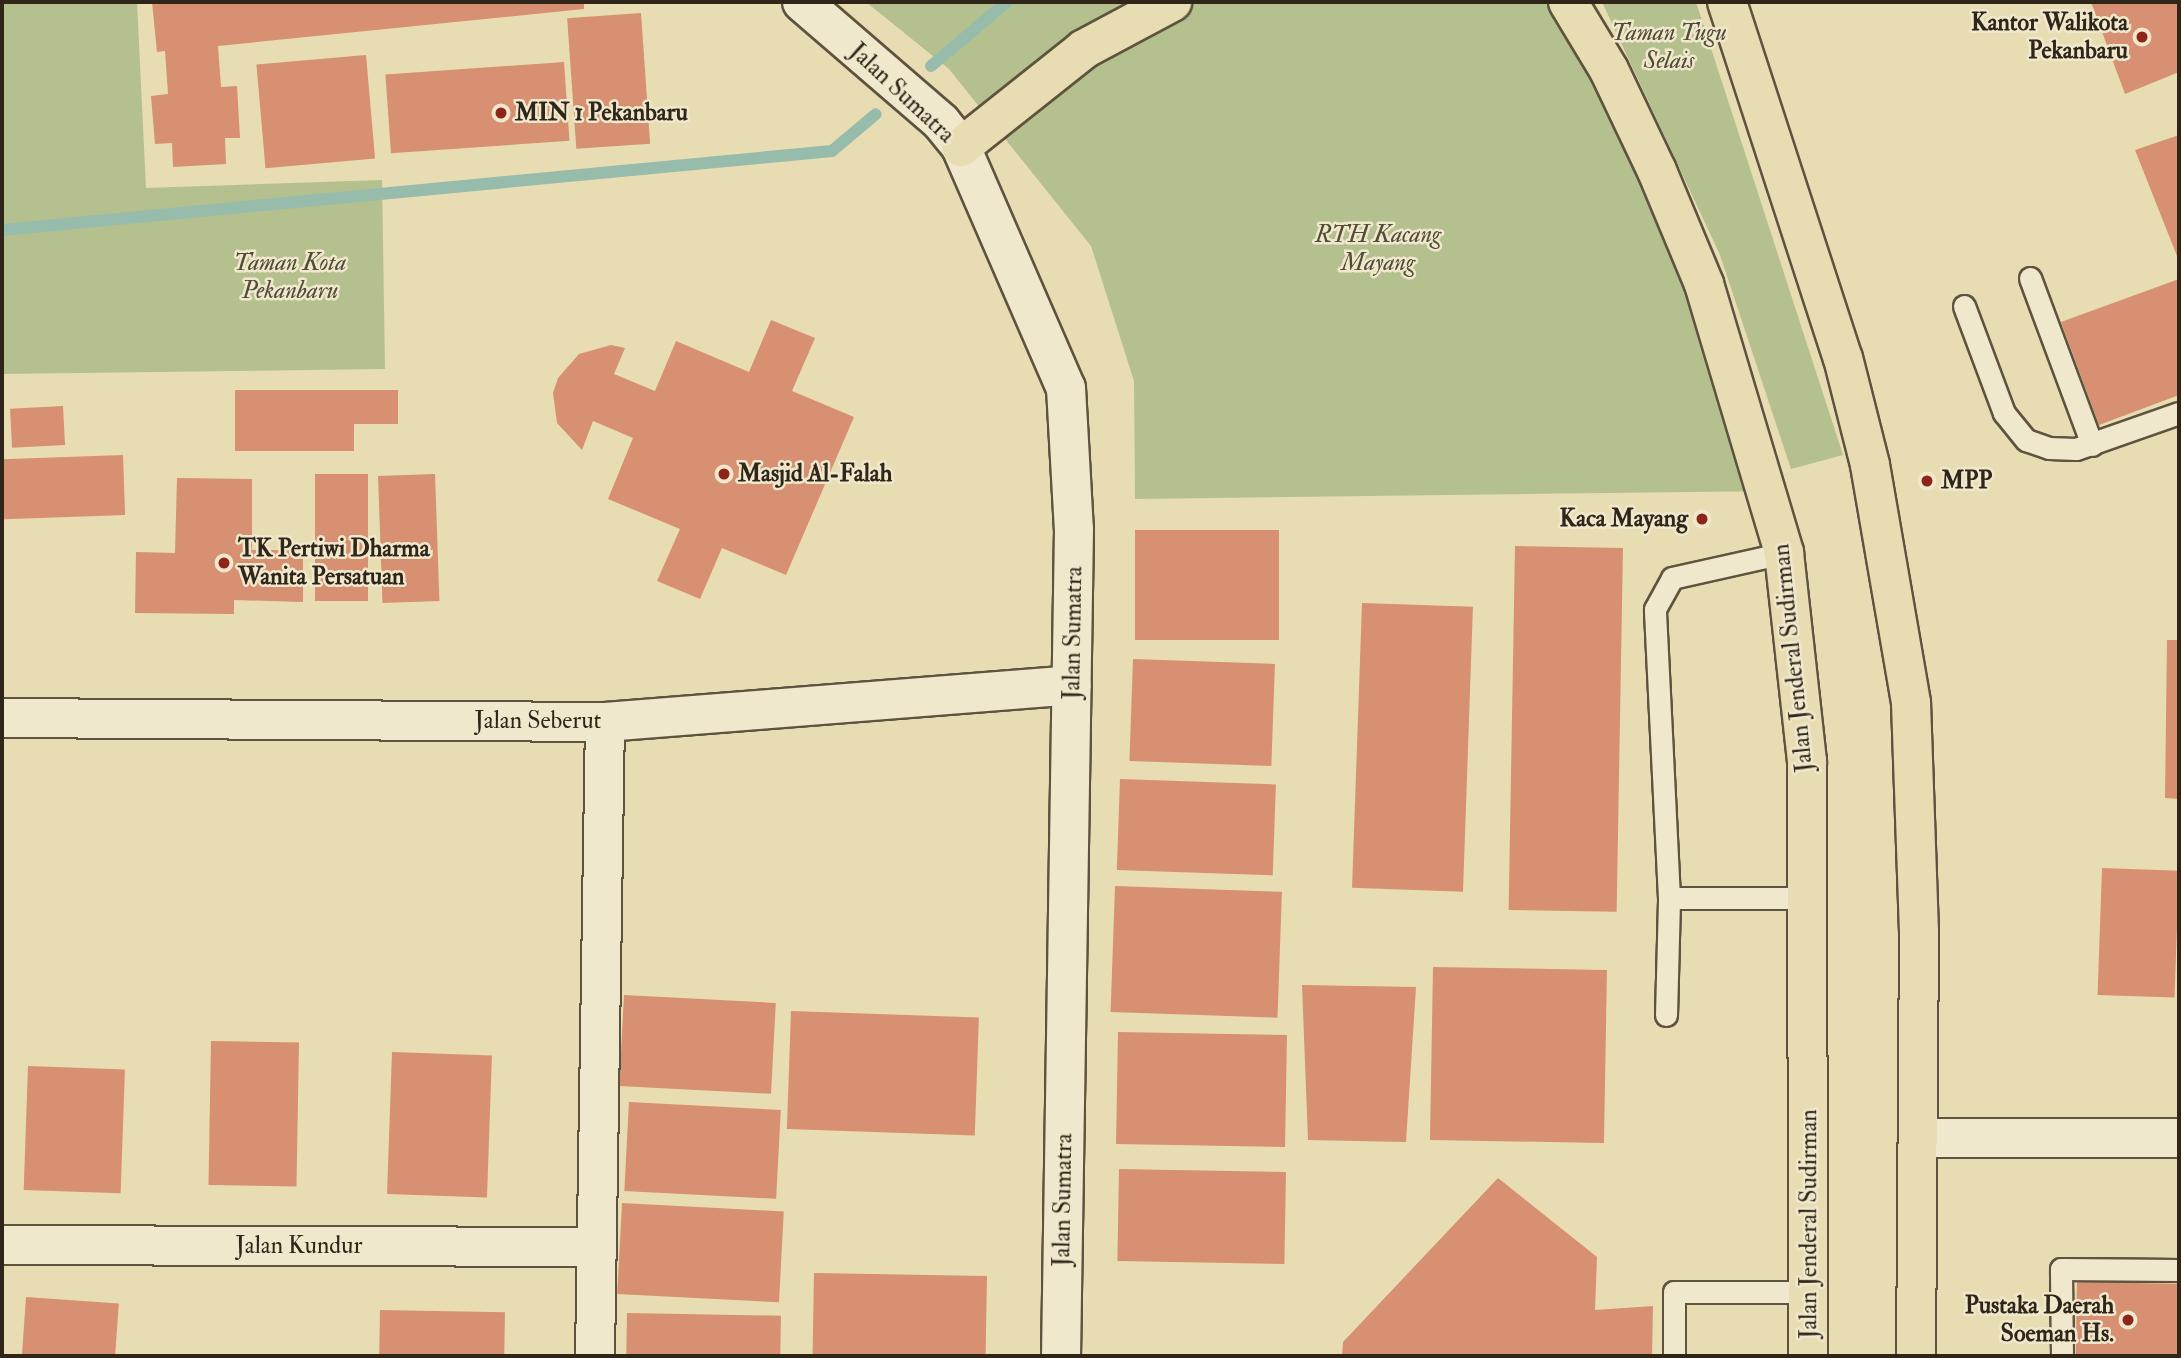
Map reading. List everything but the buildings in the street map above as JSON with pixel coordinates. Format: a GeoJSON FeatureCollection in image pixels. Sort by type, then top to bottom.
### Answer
{"type":"FeatureCollection","features":[{"type":"Feature","properties":{"kind":"main road"},"geometry":{"type":"LineString","coordinates":[[961,148],[1084,49],[1172,2]]}},
{"type":"Feature","properties":{"kind":"main road","name":"Jalan Jenderal Sudirman"},"geometry":{"type":"LineString","coordinates":[[1568,2],[1609,70],[1652,160],[1704,284],[1784,553],[1807,761],[1810,1292],[1808,1356]]}},
{"type":"Feature","properties":{"kind":"main road"},"geometry":{"type":"LineString","coordinates":[[1727,2],[1843,358],[1870,465],[1891,574],[1910,703],[1919,931],[1916,1356]]}},
{"type":"Feature","properties":{"kind":"street","name":"Jalan Sumatra"},"geometry":{"type":"LineString","coordinates":[[802,2],[941,122],[961,148],[1066,387],[1074,529],[1061,1356]]}},
{"type":"Feature","properties":{"kind":"street","name":"Jalan Seberut"},"geometry":{"type":"LineString","coordinates":[[2,718],[605,722],[1072,685]]}},
{"type":"Feature","properties":{"kind":"street"},"geometry":{"type":"LineString","coordinates":[[595,1356],[605,722]]}},
{"type":"Feature","properties":{"kind":"street"},"geometry":{"type":"LineString","coordinates":[[1918,1138],[2179,1138]]}},
{"type":"Feature","properties":{"kind":"street","name":"Jalan Kundur"},"geometry":{"type":"LineString","coordinates":[[2,1245],[597,1247]]}},
{"type":"Feature","properties":{"kind":"lane"},"geometry":{"type":"LineString","coordinates":[[2030,278],[2092,445]]}},
{"type":"Feature","properties":{"kind":"lane"},"geometry":{"type":"LineString","coordinates":[[1964,306],[2004,413],[2018,432],[2049,448],[2092,445],[2179,413]]}},
{"type":"Feature","properties":{"kind":"lane"},"geometry":{"type":"LineString","coordinates":[[1665,1015],[1669,898],[1656,609],[1660,594],[1672,578],[1784,553]]}},
{"type":"Feature","properties":{"kind":"lane"},"geometry":{"type":"LineString","coordinates":[[1669,898],[1809,898]]}},
{"type":"Feature","properties":{"kind":"lane"},"geometry":{"type":"LineString","coordinates":[[2062,1356],[2061,1269],[2179,1270]]}},
{"type":"Feature","properties":{"kind":"lane"},"geometry":{"type":"LineString","coordinates":[[1674,1356],[1674,1292],[1810,1292]]}},
{"type":"Feature","properties":{"kind":"green space","name":"Taman Kota Pekanbaru"},"geometry":{"type":"Polygon","coordinates":[[[2,2],[137,2],[146,188],[382,180],[385,369],[2,374],[2,2]]]}},
{"type":"Feature","properties":{"kind":"green space","name":"RTH Kacang Mayang"},"geometry":{"type":"Polygon","coordinates":[[[866,2],[1546,2],[1617,87],[1773,491],[1135,499],[1134,381],[1091,246],[949,69],[866,2]]]}},
{"type":"Feature","properties":{"kind":"green space","name":"Taman Tugu Selais"},"geometry":{"type":"Polygon","coordinates":[[[1602,2],[1696,2],[1843,455],[1791,469],[1720,255],[1602,2]]]}},
{"type":"Feature","properties":{"kind":"waterway"},"geometry":{"type":"LineString","coordinates":[[931,66],[1007,2]]}},
{"type":"Feature","properties":{"kind":"waterway"},"geometry":{"type":"LineString","coordinates":[[2,230],[832,151],[876,114]]}},
{"type":"Feature","properties":{"kind":"place","name":"Kantor Walikota Pekanbaru"},"geometry":{"type":"Point","coordinates":[2142,37]}},
{"type":"Feature","properties":{"kind":"place","name":"MIN 1 Pekanbaru"},"geometry":{"type":"Point","coordinates":[501,113]}},
{"type":"Feature","properties":{"kind":"place","name":"Masjid Al-Falah"},"geometry":{"type":"Point","coordinates":[724,474]}},
{"type":"Feature","properties":{"kind":"place","name":"MPP"},"geometry":{"type":"Point","coordinates":[1927,481]}},
{"type":"Feature","properties":{"kind":"place","name":"Kaca Mayang"},"geometry":{"type":"Point","coordinates":[1702,519]}},
{"type":"Feature","properties":{"kind":"place","name":"TK Pertiwi Dharma Wanita Persatuan"},"geometry":{"type":"Point","coordinates":[224,563]}},
{"type":"Feature","properties":{"kind":"place","name":"Pustaka Daerah Soeman Hs."},"geometry":{"type":"Point","coordinates":[2128,1320]}}]}
